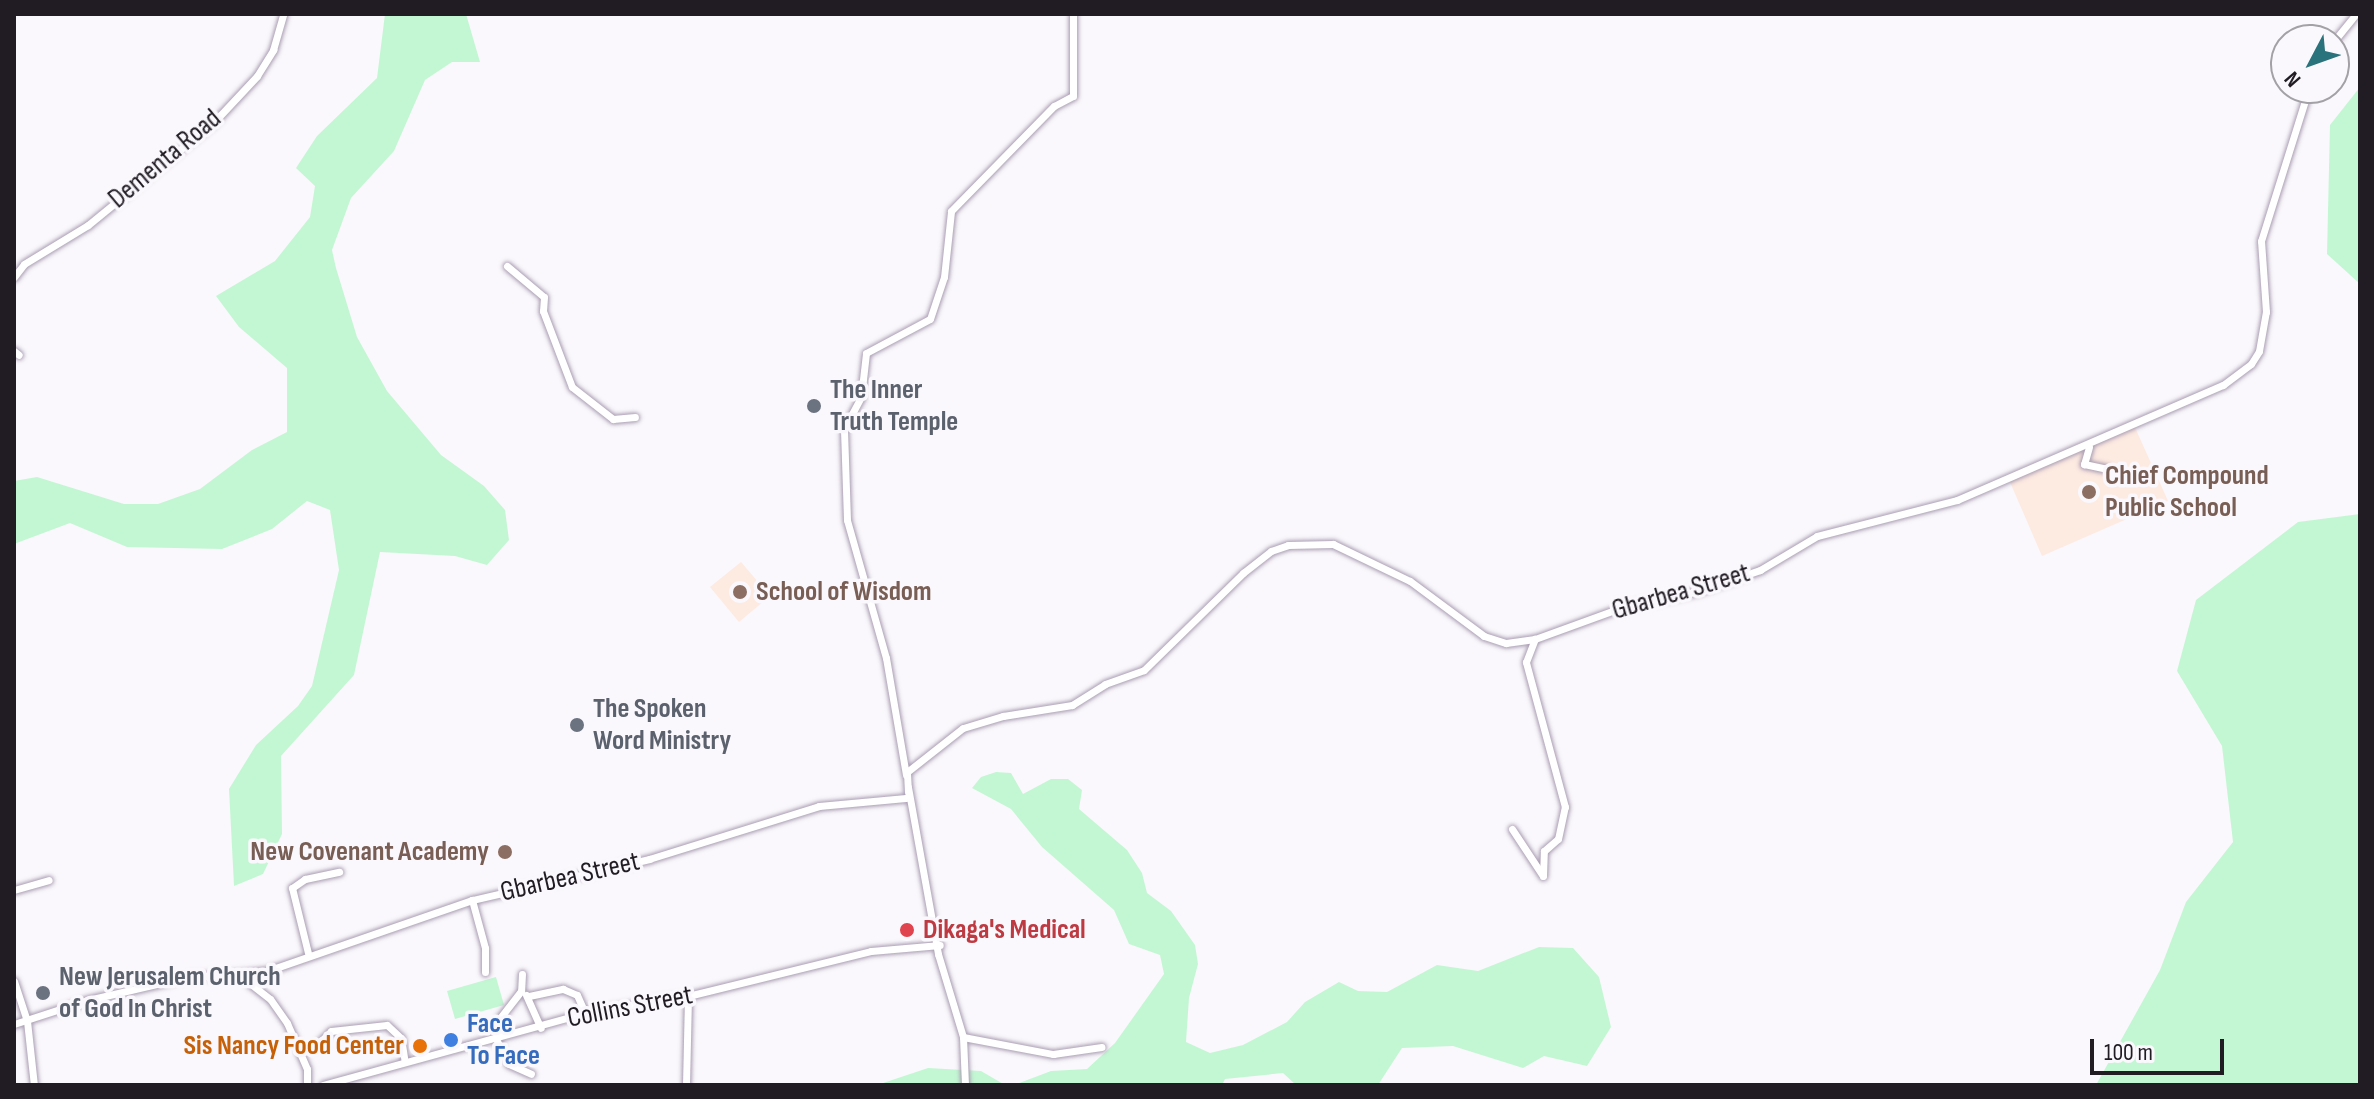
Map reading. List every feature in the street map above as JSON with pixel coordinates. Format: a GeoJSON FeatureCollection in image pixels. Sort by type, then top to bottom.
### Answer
{"type":"FeatureCollection","features":[{"type":"Feature","properties":{"kind":"street","name":"Dementa Road"},"geometry":{"type":"LineString","coordinates":[[14,277],[24,264],[88,225],[214,122],[257,76],[273,50],[283,14]]}},
{"type":"Feature","properties":{"kind":"street"},"geometry":{"type":"LineString","coordinates":[[965,1085],[963,1037],[938,954],[940,945],[907,795],[898,708],[847,520],[844,429],[861,397],[866,353],[930,319],[944,277],[951,211],[1054,106],[1073,96],[1073,14]]}},
{"type":"Feature","properties":{"kind":"street","name":"Gbarbea Street"},"geometry":{"type":"LineString","coordinates":[[14,1024],[88,1000],[187,977],[267,971],[308,953],[472,900],[649,859],[819,806],[907,795],[907,772],[963,728],[1003,716],[1072,705],[1159,660],[1243,573],[1271,551],[1288,545],[1333,544],[1410,581],[1484,636],[1506,643],[1535,639],[1620,608],[1748,574],[1817,536],[1957,500],[2089,447],[2130,423],[2223,385],[2251,364],[2266,312],[2261,241],[2304,104]]}},
{"type":"Feature","properties":{"kind":"street"},"geometry":{"type":"LineString","coordinates":[[507,266],[544,297],[546,323],[572,387],[613,419],[635,417]]}},
{"type":"Feature","properties":{"kind":"street"},"geometry":{"type":"LineString","coordinates":[[2089,447],[2084,464],[2107,469]]}},
{"type":"Feature","properties":{"kind":"street"},"geometry":{"type":"LineString","coordinates":[[1512,829],[1543,876],[1544,851],[1558,839],[1565,807],[1526,662],[1535,639]]}},
{"type":"Feature","properties":{"kind":"street"},"geometry":{"type":"LineString","coordinates":[[308,953],[292,888],[305,879],[339,872]]}},
{"type":"Feature","properties":{"kind":"street"},"geometry":{"type":"LineString","coordinates":[[14,890],[49,880]]}},
{"type":"Feature","properties":{"kind":"street"},"geometry":{"type":"LineString","coordinates":[[472,900],[485,948],[485,972]]}},
{"type":"Feature","properties":{"kind":"street","name":"Collins Street"},"geometry":{"type":"LineString","coordinates":[[323,1085],[541,1028],[585,1013],[688,996],[871,951],[940,945]]}},
{"type":"Feature","properties":{"kind":"street"},"geometry":{"type":"LineString","coordinates":[[238,974],[270,999],[287,1023],[307,1069],[307,1085]]}},
{"type":"Feature","properties":{"kind":"street"},"geometry":{"type":"LineString","coordinates":[[522,974],[521,991],[500,1018],[496,1039],[509,1064],[531,1074]]}},
{"type":"Feature","properties":{"kind":"street"},"geometry":{"type":"LineString","coordinates":[[14,981],[27,1021],[34,1085]]}},
{"type":"Feature","properties":{"kind":"street"},"geometry":{"type":"LineString","coordinates":[[529,996],[563,989],[577,995],[585,1013]]}},
{"type":"Feature","properties":{"kind":"street"},"geometry":{"type":"LineString","coordinates":[[521,991],[529,996],[541,1028]]}},
{"type":"Feature","properties":{"kind":"street"},"geometry":{"type":"LineString","coordinates":[[686,1085],[688,996]]}},
{"type":"Feature","properties":{"kind":"street"},"geometry":{"type":"LineString","coordinates":[[316,1046],[331,1031],[387,1025],[401,1038],[405,1062]]}},
{"type":"Feature","properties":{"kind":"street"},"geometry":{"type":"LineString","coordinates":[[963,1037],[1053,1054],[1101,1047]]}},
{"type":"Feature","properties":{"kind":"shaded area","name":"Chief Compound Public School"},"geometry":{"type":"Polygon","coordinates":[[[2133,423],[2168,501],[2042,556],[2010,482],[2133,423]]]}},
{"type":"Feature","properties":{"kind":"shaded area","name":"School of Wisdom"},"geometry":{"type":"Polygon","coordinates":[[[741,562],[770,596],[739,622],[710,587],[741,562]]]}},
{"type":"Feature","properties":{"kind":"green space"},"geometry":{"type":"Polygon","coordinates":[[[385,14],[466,14],[480,62],[452,62],[425,80],[394,151],[351,198],[332,250],[336,268],[357,337],[387,391],[441,455],[484,486],[505,510],[509,540],[487,565],[455,556],[380,552],[354,675],[281,756],[282,834],[263,874],[234,886],[229,789],[256,745],[298,706],[312,686],[339,570],[330,510],[307,501],[272,529],[222,549],[127,547],[70,523],[14,544],[14,481],[37,477],[124,504],[158,504],[200,489],[252,450],[287,432],[287,368],[239,327],[216,296],[275,261],[310,217],[315,186],[296,168],[317,136],[377,78],[385,14]]]}},
{"type":"Feature","properties":{"kind":"green space"},"geometry":{"type":"Polygon","coordinates":[[[2360,87],[2360,284],[2327,254],[2330,125],[2347,104],[2350,104],[2360,87]]]}},
{"type":"Feature","properties":{"kind":"green space"},"geometry":{"type":"Polygon","coordinates":[[[2360,514],[2360,1085],[2096,1085],[2160,970],[2186,902],[2233,842],[2222,746],[2177,671],[2196,600],[2298,522],[2360,514]]]}},
{"type":"Feature","properties":{"kind":"green space"},"geometry":{"type":"Polygon","coordinates":[[[996,772],[1011,773],[1023,794],[1051,779],[1068,779],[1082,790],[1079,809],[1127,850],[1142,873],[1147,893],[1171,911],[1195,945],[1198,964],[1189,998],[1186,1042],[1210,1053],[1243,1045],[1287,1022],[1305,1002],[1339,982],[1358,991],[1387,992],[1437,965],[1478,971],[1539,947],[1573,948],[1599,977],[1611,1027],[1587,1066],[1544,1056],[1523,1068],[1453,1046],[1402,1048],[1378,1085],[1296,1085],[1283,1073],[1225,1079],[1222,1085],[1014,1085],[1051,1071],[1087,1069],[1115,1043],[1164,974],[1160,955],[1129,944],[1114,910],[1042,847],[1011,809],[972,788],[981,777],[996,772]]]}},
{"type":"Feature","properties":{"kind":"green space"},"geometry":{"type":"Polygon","coordinates":[[[496,977],[504,1005],[455,1019],[447,991],[496,977]]]}},
{"type":"Feature","properties":{"kind":"green space"},"geometry":{"type":"Polygon","coordinates":[[[928,1068],[981,1071],[1005,1085],[877,1085],[928,1068]]]}},
{"type":"Feature","properties":{"kind":"place","name":"The Inner Truth Temple"},"geometry":{"type":"Point","coordinates":[814,406]}},
{"type":"Feature","properties":{"kind":"place","name":"Chief Compound Public School"},"geometry":{"type":"Point","coordinates":[2089,492]}},
{"type":"Feature","properties":{"kind":"place","name":"School of Wisdom"},"geometry":{"type":"Point","coordinates":[740,592]}},
{"type":"Feature","properties":{"kind":"place","name":"The Spoken Word Ministry"},"geometry":{"type":"Point","coordinates":[577,725]}},
{"type":"Feature","properties":{"kind":"place","name":"New Covenant Academy"},"geometry":{"type":"Point","coordinates":[505,852]}},
{"type":"Feature","properties":{"kind":"place","name":"Dikaga's Medical"},"geometry":{"type":"Point","coordinates":[907,930]}},
{"type":"Feature","properties":{"kind":"place","name":"New Jerusalem Church of God In Christ"},"geometry":{"type":"Point","coordinates":[43,993]}},
{"type":"Feature","properties":{"kind":"place","name":"Face To Face"},"geometry":{"type":"Point","coordinates":[451,1040]}},
{"type":"Feature","properties":{"kind":"place","name":"Sis Nancy Food Center"},"geometry":{"type":"Point","coordinates":[420,1046]}}]}
